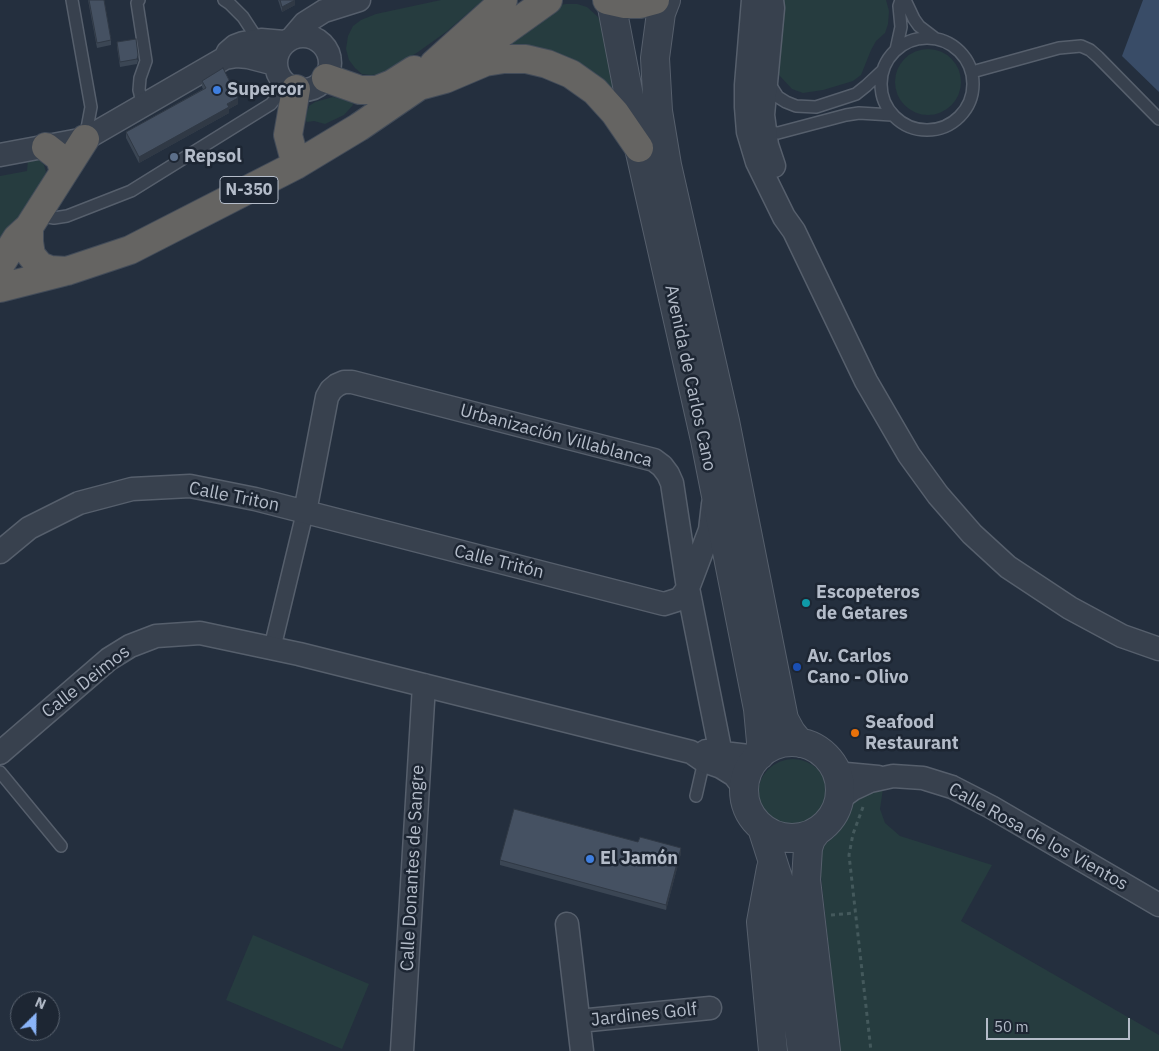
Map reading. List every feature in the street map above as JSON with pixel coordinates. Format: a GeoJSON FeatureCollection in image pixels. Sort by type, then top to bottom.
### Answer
{"type":"FeatureCollection","features":[{"type":"Feature","properties":{"kind":"highway","name":"N-350"},"geometry":{"type":"LineString","coordinates":[[439,71],[503,0]]}},
{"type":"Feature","properties":{"kind":"highway","name":"N-350"},"geometry":{"type":"LineString","coordinates":[[0,288],[67,271],[130,250],[296,165],[358,127],[439,71],[485,45],[548,0]]}},
{"type":"Feature","properties":{"kind":"highway"},"geometry":{"type":"LineString","coordinates":[[609,1],[640,4],[655,0]]}},
{"type":"Feature","properties":{"kind":"highway"},"geometry":{"type":"LineString","coordinates":[[326,78],[360,90],[377,90],[392,84],[420,65],[439,71],[504,59],[526,59],[548,64],[571,74],[595,91],[615,113],[639,148]]}},
{"type":"Feature","properties":{"kind":"highway"},"geometry":{"type":"LineString","coordinates":[[284,78],[288,135],[296,165]]}},
{"type":"Feature","properties":{"kind":"highway"},"geometry":{"type":"LineString","coordinates":[[0,265],[17,238],[33,221],[85,139]]}},
{"type":"Feature","properties":{"kind":"highway"},"geometry":{"type":"LineString","coordinates":[[46,147],[60,158],[64,172]]}},
{"type":"Feature","properties":{"kind":"highway"},"geometry":{"type":"LineString","coordinates":[[33,221],[29,242],[31,255],[40,266],[50,270],[67,271]]}},
{"type":"Feature","properties":{"kind":"street"},"geometry":{"type":"LineString","coordinates":[[284,78],[276,56],[305,23],[324,11],[359,0]]}},
{"type":"Feature","properties":{"kind":"street","name":"Avenida de Carlos Cano"},"geometry":{"type":"LineString","coordinates":[[666,0],[661,13],[655,58],[658,110],[667,165],[725,421],[784,719],[800,743]]}},
{"type":"Feature","properties":{"kind":"street"},"geometry":{"type":"LineString","coordinates":[[753,0],[746,85],[748,132],[757,162],[784,217],[794,232],[866,381],[909,455],[938,495],[972,534],[1008,566],[1070,608],[1122,636],[1159,649]]}},
{"type":"Feature","properties":{"kind":"street"},"geometry":{"type":"LineString","coordinates":[[772,0],[773,8],[763,115],[767,144],[789,208],[794,232]]}},
{"type":"Feature","properties":{"kind":"street","name":"Avenida de Carlos Cano"},"geometry":{"type":"LineString","coordinates":[[609,1],[639,148],[715,491],[758,709],[761,742],[759,756]]}},
{"type":"Feature","properties":{"kind":"street"},"geometry":{"type":"LineString","coordinates":[[0,155],[85,139],[225,58],[248,57],[304,90],[313,88],[326,78],[330,61],[324,46],[310,36],[301,36],[289,40],[258,40],[235,46],[228,52],[225,58]]}},
{"type":"Feature","properties":{"kind":"street","name":"Urbanización Villablanca"},"geometry":{"type":"LineString","coordinates":[[305,512],[327,397],[331,390],[344,382],[352,382],[654,460],[662,466],[672,483],[688,588],[719,744],[709,758]]}},
{"type":"Feature","properties":{"kind":"street","name":"Calle Triton"},"geometry":{"type":"LineString","coordinates":[[0,552],[30,528],[78,503],[132,489],[190,486],[256,499],[305,512]]}},
{"type":"Feature","properties":{"kind":"street"},"geometry":{"type":"LineString","coordinates":[[688,588],[710,530],[715,491]]}},
{"type":"Feature","properties":{"kind":"street"},"geometry":{"type":"LineString","coordinates":[[272,649],[305,512]]}},
{"type":"Feature","properties":{"kind":"street","name":"Calle Tritón"},"geometry":{"type":"LineString","coordinates":[[305,512],[664,604],[680,599],[688,588]]}},
{"type":"Feature","properties":{"kind":"street","name":"Calle Deimos"},"geometry":{"type":"LineString","coordinates":[[0,753],[109,659],[130,646],[156,636],[200,633],[299,654],[709,758],[759,756]]}},
{"type":"Feature","properties":{"kind":"street","name":"Calle Donantes de Sangre"},"geometry":{"type":"LineString","coordinates":[[402,1051],[424,685]]}},
{"type":"Feature","properties":{"kind":"street"},"geometry":{"type":"LineString","coordinates":[[817,831],[795,838],[772,834],[762,828],[748,810],[744,799],[746,776],[750,766],[768,748],[788,742],[811,746],[829,760],[835,770],[838,781],[838,800],[833,814],[811,839],[808,848],[806,880],[826,1051]]}},
{"type":"Feature","properties":{"kind":"street"},"geometry":{"type":"LineString","coordinates":[[709,758],[734,775],[744,788]]}},
{"type":"Feature","properties":{"kind":"street","name":"Calle Rosa de los Vientos"},"geometry":{"type":"LineString","coordinates":[[835,770],[846,774],[884,777]]}},
{"type":"Feature","properties":{"kind":"street","name":"Calle Rosa de los Vientos"},"geometry":{"type":"LineString","coordinates":[[838,800],[854,789],[884,777],[902,775],[923,778],[952,787],[992,807],[1159,905]]}},
{"type":"Feature","properties":{"kind":"street"},"geometry":{"type":"LineString","coordinates":[[762,828],[780,884],[802,1051]]}},
{"type":"Feature","properties":{"kind":"street"},"geometry":{"type":"LineString","coordinates":[[773,862],[761,922],[773,1051]]}},
{"type":"Feature","properties":{"kind":"street","name":"Jardines Golf"},"geometry":{"type":"LineString","coordinates":[[567,924],[582,1051]]}},
{"type":"Feature","properties":{"kind":"street","name":"Jardines Golf"},"geometry":{"type":"LineString","coordinates":[[579,1021],[710,1008]]}},
{"type":"Feature","properties":{"kind":"lane"},"geometry":{"type":"LineString","coordinates":[[72,0],[91,108],[85,139]]}},
{"type":"Feature","properties":{"kind":"lane"},"geometry":{"type":"LineString","coordinates":[[139,0],[137,3],[146,61],[140,78],[139,90],[143,106]]}},
{"type":"Feature","properties":{"kind":"lane"},"geometry":{"type":"LineString","coordinates":[[224,0],[243,17],[258,40]]}},
{"type":"Feature","properties":{"kind":"lane"},"geometry":{"type":"LineString","coordinates":[[757,0],[762,15],[756,106],[761,128],[765,132],[778,133],[853,114],[892,115]]}},
{"type":"Feature","properties":{"kind":"lane"},"geometry":{"type":"LineString","coordinates":[[896,50],[901,27],[901,0]]}},
{"type":"Feature","properties":{"kind":"lane"},"geometry":{"type":"LineString","coordinates":[[905,0],[919,26],[936,39]]}},
{"type":"Feature","properties":{"kind":"lane"},"geometry":{"type":"LineString","coordinates":[[936,39],[946,42],[958,50],[968,63],[972,72],[972,95],[962,115],[954,122],[933,130],[910,128],[892,115],[885,105],[880,81],[883,69],[896,50],[904,44],[915,40],[936,39]]}},
{"type":"Feature","properties":{"kind":"lane"},"geometry":{"type":"LineString","coordinates":[[972,72],[1059,48],[1081,46],[1098,56],[1159,119]]}},
{"type":"Feature","properties":{"kind":"lane"},"geometry":{"type":"LineString","coordinates":[[766,74],[778,97],[796,106],[807,108],[856,94],[883,69]]}},
{"type":"Feature","properties":{"kind":"lane"},"geometry":{"type":"LineString","coordinates":[[33,221],[67,216],[131,191],[271,104],[279,94],[284,78]]}},
{"type":"Feature","properties":{"kind":"lane"},"geometry":{"type":"LineString","coordinates":[[696,796],[709,758]]}},
{"type":"Feature","properties":{"kind":"lane"},"geometry":{"type":"LineString","coordinates":[[0,772],[61,846]]}},
{"type":"Feature","properties":{"kind":"green space"},"geometry":{"type":"Polygon","coordinates":[[[441,0],[483,0],[446,32],[382,74],[362,74],[349,60],[346,49],[348,36],[353,26],[361,20],[376,14],[441,0]]]}},
{"type":"Feature","properties":{"kind":"green space"},"geometry":{"type":"Polygon","coordinates":[[[782,0],[886,0],[889,11],[885,33],[876,41],[861,75],[853,81],[823,90],[803,93],[792,89],[779,75],[777,68],[782,0]]]}},
{"type":"Feature","properties":{"kind":"green space"},"geometry":{"type":"Polygon","coordinates":[[[577,4],[587,7],[603,24],[617,99],[494,53],[556,6],[577,4]]]}},
{"type":"Feature","properties":{"kind":"green space"},"geometry":{"type":"Polygon","coordinates":[[[921,49],[935,49],[947,54],[956,63],[961,75],[959,95],[952,106],[935,115],[921,115],[909,110],[900,101],[895,89],[895,75],[900,63],[909,54],[921,49]]]}},
{"type":"Feature","properties":{"kind":"green space"},"geometry":{"type":"Polygon","coordinates":[[[333,97],[352,102],[353,105],[344,115],[325,124],[314,121],[307,122],[305,119],[309,106],[315,102],[333,97]]]}},
{"type":"Feature","properties":{"kind":"green space"},"geometry":{"type":"Polygon","coordinates":[[[28,160],[39,160],[44,165],[46,172],[42,182],[0,249],[0,176],[27,171],[28,160]]]}},
{"type":"Feature","properties":{"kind":"green space"},"geometry":{"type":"Polygon","coordinates":[[[793,759],[806,762],[818,769],[825,781],[828,794],[825,807],[818,819],[806,826],[793,829],[780,826],[768,819],[761,807],[758,794],[761,781],[768,769],[780,762],[793,759]]]}},
{"type":"Feature","properties":{"kind":"green space"},"geometry":{"type":"Polygon","coordinates":[[[883,789],[880,809],[885,823],[900,836],[992,865],[961,921],[1159,1035],[1159,1051],[840,1051],[821,876],[820,848],[834,837],[847,810],[850,796],[883,789]]]}},
{"type":"Feature","properties":{"kind":"green space"},"geometry":{"type":"Polygon","coordinates":[[[253,935],[369,984],[342,1049],[226,1000],[253,935]]]}},
{"type":"Feature","properties":{"kind":"water"},"geometry":{"type":"Polygon","coordinates":[[[1143,0],[1159,0],[1159,92],[1122,56],[1143,0]]]}},
{"type":"Feature","properties":{"kind":"building"},"geometry":{"type":"Polygon","coordinates":[[[89,0],[104,0],[111,40],[97,43],[89,0]]]}},
{"type":"Feature","properties":{"kind":"building"},"geometry":{"type":"Polygon","coordinates":[[[280,0],[295,0],[282,7],[280,0]]]}},
{"type":"Feature","properties":{"kind":"building"},"geometry":{"type":"Polygon","coordinates":[[[136,39],[137,59],[120,62],[117,42],[136,39]]]}},
{"type":"Feature","properties":{"kind":"building"},"geometry":{"type":"Polygon","coordinates":[[[223,68],[238,98],[227,104],[229,107],[139,157],[126,132],[206,88],[202,81],[223,68]]]}},
{"type":"Feature","properties":{"kind":"building","name":"El Jamón"},"geometry":{"type":"Polygon","coordinates":[[[514,809],[638,842],[640,837],[681,848],[666,905],[500,860],[514,809]]]}},
{"type":"Feature","properties":{"kind":"place","name":"Supercor"},"geometry":{"type":"Point","coordinates":[217,90]}},
{"type":"Feature","properties":{"kind":"place","name":"Repsol"},"geometry":{"type":"Point","coordinates":[174,157]}},
{"type":"Feature","properties":{"kind":"place","name":"Escopeteros de Getares"},"geometry":{"type":"Point","coordinates":[806,603]}},
{"type":"Feature","properties":{"kind":"place","name":"Av. Carlos Cano - Olivo"},"geometry":{"type":"Point","coordinates":[797,667]}},
{"type":"Feature","properties":{"kind":"place","name":"Seafood Restaurant"},"geometry":{"type":"Point","coordinates":[855,733]}},
{"type":"Feature","properties":{"kind":"place","name":"El Jamón"},"geometry":{"type":"Point","coordinates":[590,859]}}]}
